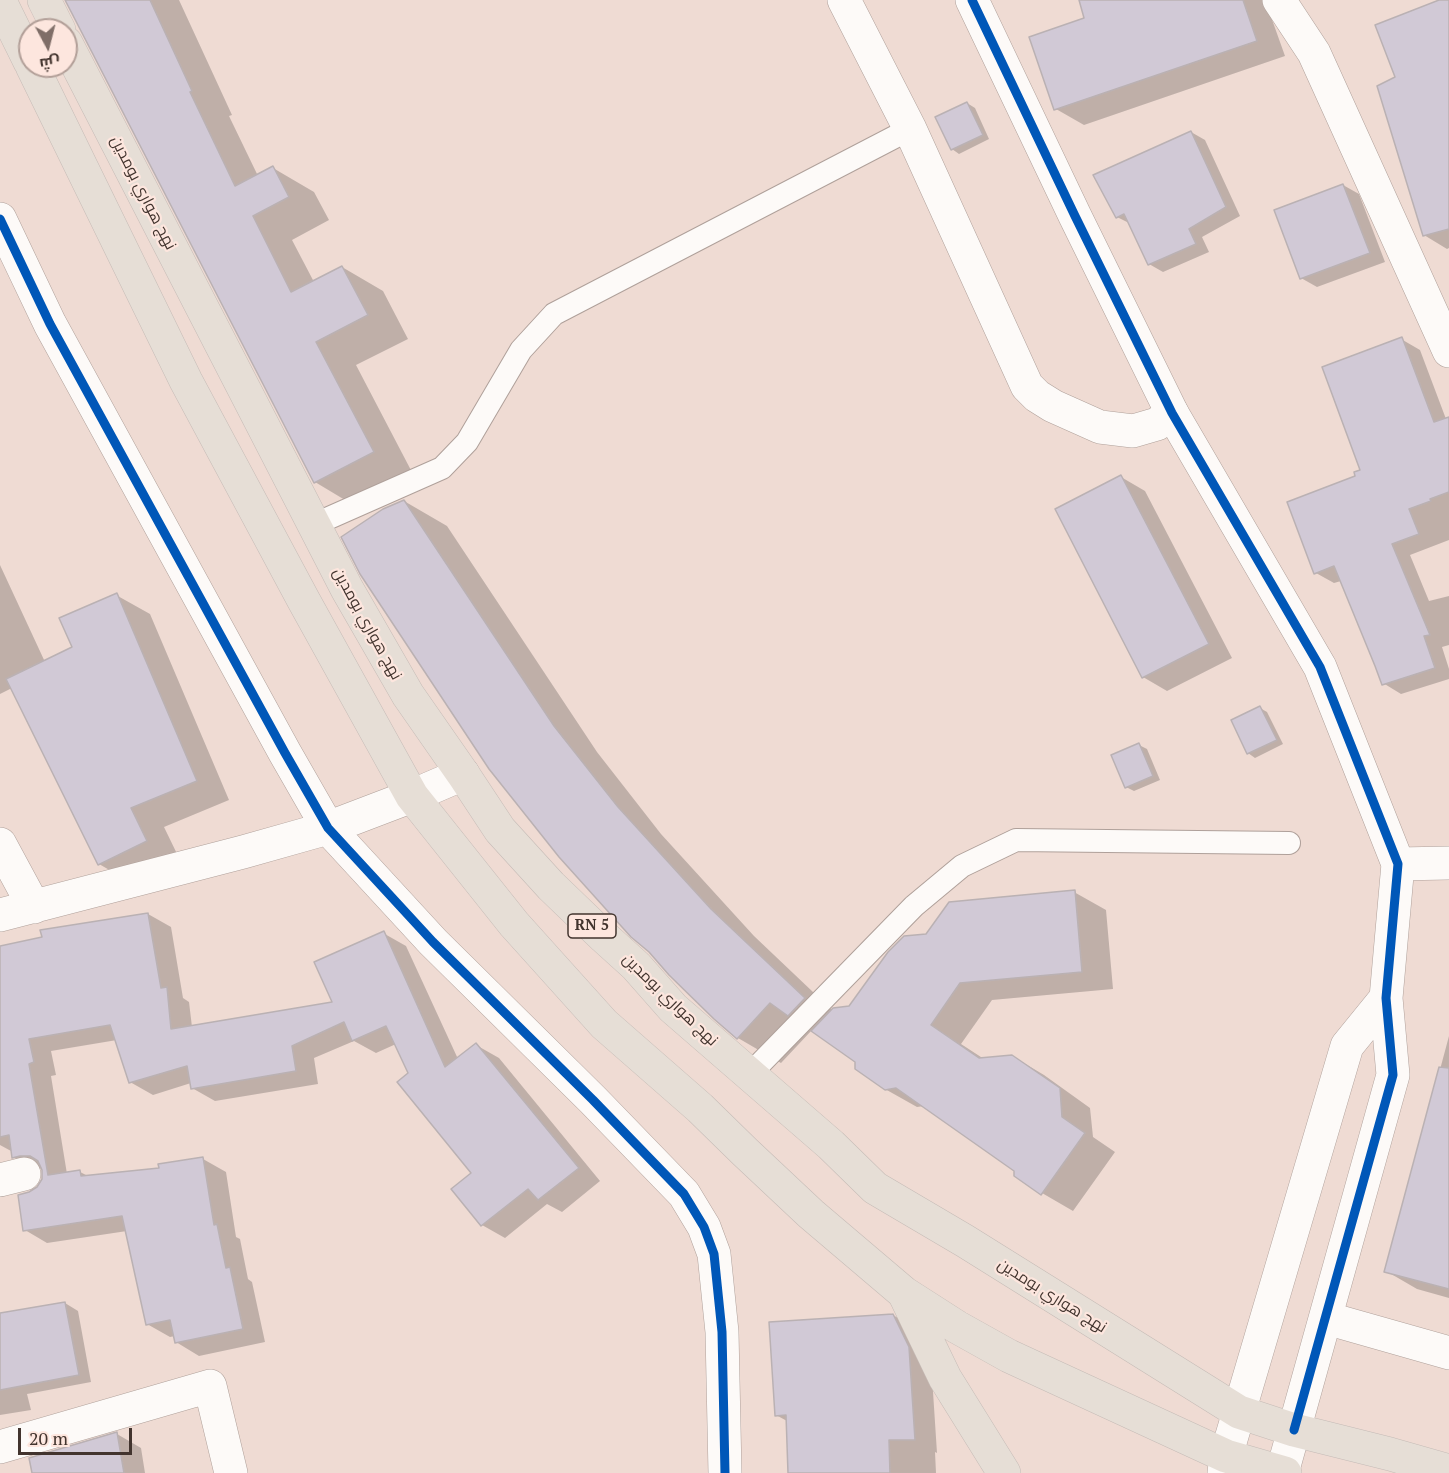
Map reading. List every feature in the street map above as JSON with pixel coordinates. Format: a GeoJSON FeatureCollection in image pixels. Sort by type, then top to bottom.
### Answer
{"type":"FeatureCollection","features":[{"type":"Feature","properties":{"kind":"main road"},"geometry":{"type":"LineString","coordinates":[[44,0],[53,18]]}},
{"type":"Feature","properties":{"kind":"main road"},"geometry":{"type":"LineString","coordinates":[[0,1],[18,38]]}},
{"type":"Feature","properties":{"kind":"main road","name":"نهج هواري بومدين"},"geometry":{"type":"LineString","coordinates":[[78,66],[313,525],[408,695],[500,830],[551,886],[636,966],[674,1008],[831,1145],[875,1188],[965,1241],[1239,1412],[1294,1430],[1449,1471]]}},
{"type":"Feature","properties":{"kind":"main road"},"geometry":{"type":"LineString","coordinates":[[38,78],[186,381],[412,796],[513,924],[604,1024],[700,1108],[811,1214],[904,1293],[957,1327],[1009,1356],[1225,1464],[1283,1473]]}},
{"type":"Feature","properties":{"kind":"main road"},"geometry":{"type":"LineString","coordinates":[[904,1293],[945,1378],[1004,1473]]}},
{"type":"Feature","properties":{"kind":"street"},"geometry":{"type":"LineString","coordinates":[[844,0],[909,129],[1027,386],[1053,406],[1100,426],[1133,431],[1157,424],[1173,412]]}},
{"type":"Feature","properties":{"kind":"street"},"geometry":{"type":"LineString","coordinates":[[972,0],[1075,216],[1173,412],[1320,667],[1398,864],[1386,998],[1393,1075],[1283,1473]]}},
{"type":"Feature","properties":{"kind":"street"},"geometry":{"type":"LineString","coordinates":[[1280,0],[1314,53],[1449,351]]}},
{"type":"Feature","properties":{"kind":"street"},"geometry":{"type":"LineString","coordinates":[[0,219],[50,324],[328,828],[433,942],[593,1100],[684,1194],[704,1227],[714,1254],[722,1332],[725,1473]]}},
{"type":"Feature","properties":{"kind":"street"},"geometry":{"type":"LineString","coordinates":[[0,915],[328,828],[463,774]]}},
{"type":"Feature","properties":{"kind":"street"},"geometry":{"type":"LineString","coordinates":[[0,844],[34,907]]}},
{"type":"Feature","properties":{"kind":"street"},"geometry":{"type":"LineString","coordinates":[[1398,864],[1449,863]]}},
{"type":"Feature","properties":{"kind":"street"},"geometry":{"type":"LineString","coordinates":[[1225,1464],[1347,1046],[1386,998]]}},
{"type":"Feature","properties":{"kind":"street"},"geometry":{"type":"LineString","coordinates":[[1326,1318],[1449,1353]]}},
{"type":"Feature","properties":{"kind":"street"},"geometry":{"type":"LineString","coordinates":[[0,1447],[210,1386],[231,1473]]}},
{"type":"Feature","properties":{"kind":"street"},"geometry":{"type":"LineString","coordinates":[[0,1454],[5,1473]]}},
{"type":"Feature","properties":{"kind":"lane"},"geometry":{"type":"LineString","coordinates":[[313,525],[442,468],[467,442],[521,350],[554,314],[909,129]]}},
{"type":"Feature","properties":{"kind":"lane"},"geometry":{"type":"LineString","coordinates":[[750,1074],[914,906],[962,866],[1016,840],[1289,843]]}},
{"type":"Feature","properties":{"kind":"building"},"geometry":{"type":"Polygon","coordinates":[[[65,0],[150,0],[192,91],[190,92],[235,186],[273,166],[289,197],[253,216],[291,292],[342,266],[368,315],[316,342],[374,452],[314,483],[78,25],[78,18],[74,18],[65,0]]]}},
{"type":"Feature","properties":{"kind":"building"},"geometry":{"type":"Polygon","coordinates":[[[1079,0],[1243,0],[1257,41],[1054,110],[1029,37],[1084,18],[1079,0]]]}},
{"type":"Feature","properties":{"kind":"building"},"geometry":{"type":"Polygon","coordinates":[[[1439,0],[1449,0],[1449,229],[1423,236],[1377,86],[1395,77],[1375,25],[1439,0]]]}},
{"type":"Feature","properties":{"kind":"building"},"geometry":{"type":"Polygon","coordinates":[[[967,102],[983,135],[951,150],[935,117],[967,102]]]}},
{"type":"Feature","properties":{"kind":"building"},"geometry":{"type":"Polygon","coordinates":[[[1191,131],[1226,207],[1189,229],[1196,244],[1148,265],[1124,214],[1116,218],[1093,175],[1191,131]]]}},
{"type":"Feature","properties":{"kind":"building"},"geometry":{"type":"Polygon","coordinates":[[[1343,184],[1370,253],[1300,279],[1274,210],[1343,184]]]}},
{"type":"Feature","properties":{"kind":"building"},"geometry":{"type":"Polygon","coordinates":[[[1402,337],[1434,422],[1449,417],[1449,492],[1409,509],[1419,534],[1392,544],[1430,635],[1424,636],[1435,668],[1382,685],[1334,566],[1314,574],[1287,502],[1355,476],[1354,472],[1360,470],[1322,367],[1402,337]]]}},
{"type":"Feature","properties":{"kind":"building"},"geometry":{"type":"Polygon","coordinates":[[[1121,475],[1209,644],[1142,678],[1055,509],[1121,475]]]}},
{"type":"Feature","properties":{"kind":"building"},"geometry":{"type":"Polygon","coordinates":[[[404,500],[554,726],[618,807],[711,909],[805,998],[788,1016],[770,1003],[737,1039],[631,937],[559,857],[489,769],[360,574],[341,537],[383,509],[404,500]]]}},
{"type":"Feature","properties":{"kind":"building"},"geometry":{"type":"Polygon","coordinates":[[[117,593],[197,781],[131,808],[147,841],[98,865],[6,679],[72,647],[59,618],[117,593]]]}},
{"type":"Feature","properties":{"kind":"building"},"geometry":{"type":"Polygon","coordinates":[[[1260,706],[1277,740],[1247,754],[1231,720],[1260,706]]]}},
{"type":"Feature","properties":{"kind":"building"},"geometry":{"type":"Polygon","coordinates":[[[1139,743],[1153,776],[1125,788],[1111,755],[1139,743]]]}},
{"type":"Feature","properties":{"kind":"building"},"geometry":{"type":"Polygon","coordinates":[[[1075,890],[1082,972],[960,983],[931,1025],[979,1058],[1012,1055],[1060,1088],[1062,1117],[1085,1133],[1041,1195],[1014,1176],[1014,1171],[896,1088],[885,1090],[855,1069],[855,1062],[811,1031],[833,1008],[849,1006],[888,952],[904,936],[926,934],[949,902],[1075,890]]]}},
{"type":"Feature","properties":{"kind":"building"},"geometry":{"type":"Polygon","coordinates":[[[148,913],[161,988],[167,987],[171,1029],[332,1002],[314,962],[384,931],[445,1067],[476,1043],[579,1168],[538,1200],[528,1189],[481,1226],[451,1189],[471,1173],[397,1082],[408,1073],[386,1026],[352,1041],[344,1022],[292,1046],[296,1071],[191,1089],[187,1066],[129,1083],[110,1025],[29,1039],[34,1062],[29,1064],[48,1175],[80,1170],[81,1176],[159,1168],[158,1164],[203,1157],[214,1225],[217,1224],[226,1268],[230,1267],[243,1329],[175,1343],[170,1320],[146,1325],[122,1216],[23,1231],[18,1195],[37,1187],[42,1179],[42,1170],[38,1161],[30,1156],[12,1158],[9,1135],[0,1137],[0,946],[42,937],[40,930],[148,913]]]}},
{"type":"Feature","properties":{"kind":"building"},"geometry":{"type":"Polygon","coordinates":[[[1439,1067],[1449,1068],[1449,1289],[1384,1272],[1439,1067]]]}},
{"type":"Feature","properties":{"kind":"building"},"geometry":{"type":"Polygon","coordinates":[[[65,1302],[79,1375],[0,1390],[0,1313],[65,1302]]]}},
{"type":"Feature","properties":{"kind":"building"},"geometry":{"type":"Polygon","coordinates":[[[893,1314],[909,1347],[915,1440],[889,1440],[890,1473],[788,1473],[786,1415],[775,1416],[769,1322],[893,1314]]]}},
{"type":"Feature","properties":{"kind":"building"},"geometry":{"type":"Polygon","coordinates":[[[117,1432],[124,1473],[32,1473],[29,1458],[117,1432]]]}},
{"type":"Feature","properties":{"kind":"cycle path"},"geometry":{"type":"LineString","coordinates":[[972,0],[1172,413],[1320,667],[1398,864],[1386,998],[1393,1075],[1294,1430]]}},
{"type":"Feature","properties":{"kind":"cycle path"},"geometry":{"type":"LineString","coordinates":[[0,219],[50,324],[328,828],[433,942],[593,1100],[684,1194],[704,1227],[714,1254],[722,1332],[725,1473]]}}]}
